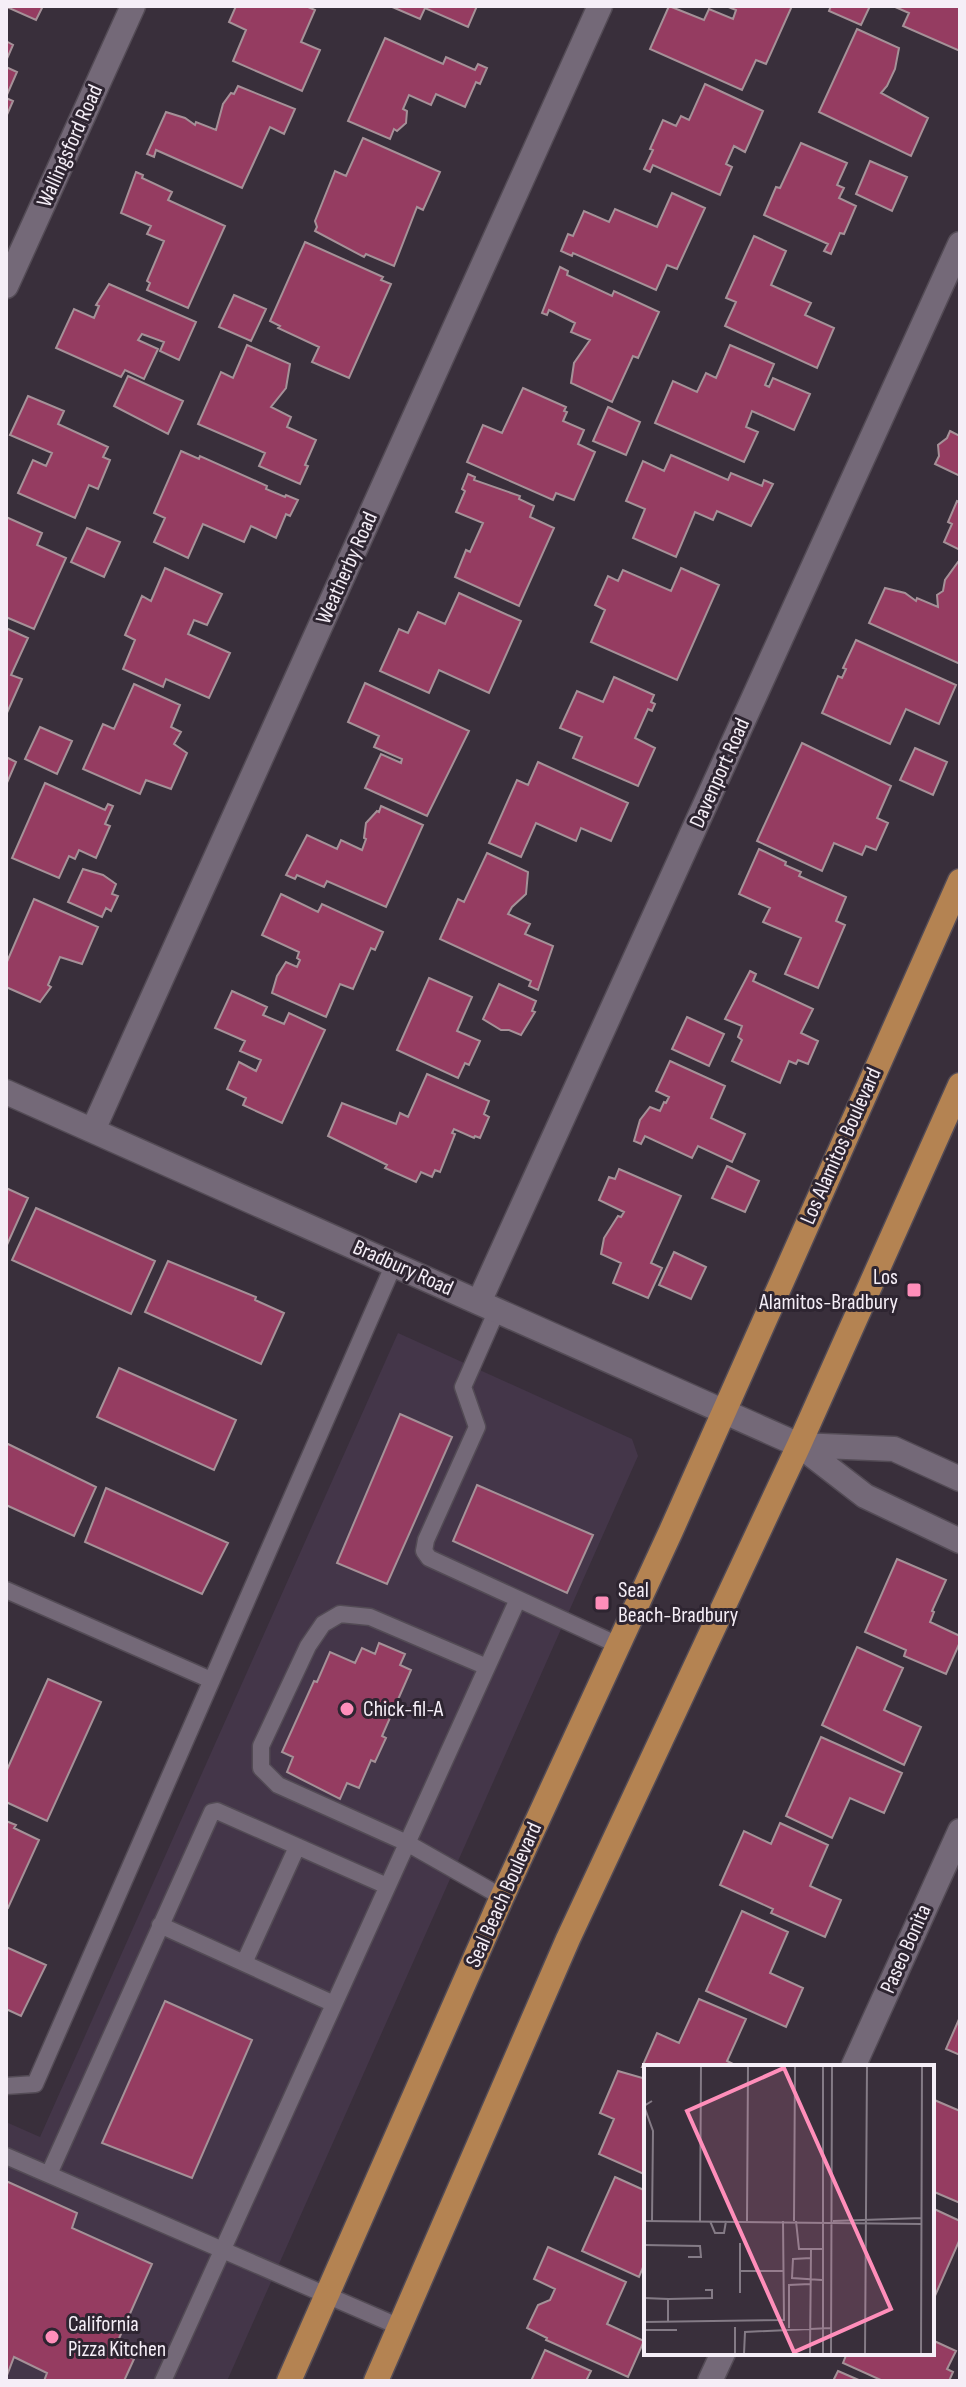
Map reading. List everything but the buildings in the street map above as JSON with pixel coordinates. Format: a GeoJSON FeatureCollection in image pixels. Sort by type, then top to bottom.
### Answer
{"type":"FeatureCollection","features":[{"type":"Feature","properties":{"kind":"main road","name":"Los Alamitos Boulevard"},"geometry":{"type":"LineString","coordinates":[[723,1411],[960,881]]}},
{"type":"Feature","properties":{"kind":"main road"},"geometry":{"type":"LineString","coordinates":[[376,2381],[568,1939],[799,1445],[960,1085]]}},
{"type":"Feature","properties":{"kind":"main road","name":"Seal Beach Boulevard"},"geometry":{"type":"LineString","coordinates":[[289,2381],[502,1897],[723,1411]]}},
{"type":"Feature","properties":{"kind":"street","name":"Wallingsford Road"},"geometry":{"type":"LineString","coordinates":[[6,286],[133,6]]}},
{"type":"Feature","properties":{"kind":"street","name":"Weatherby Road"},"geometry":{"type":"LineString","coordinates":[[93,1130],[600,6]]}},
{"type":"Feature","properties":{"kind":"street","name":"Davenport Road"},"geometry":{"type":"LineString","coordinates":[[488,1306],[960,244]]}},
{"type":"Feature","properties":{"kind":"street","name":"Bradbury Road"},"geometry":{"type":"LineString","coordinates":[[6,1092],[799,1445],[865,1496],[960,1541]]}},
{"type":"Feature","properties":{"kind":"street","name":"Bradbury Road"},"geometry":{"type":"LineString","coordinates":[[799,1445],[894,1449],[960,1479]]}},
{"type":"Feature","properties":{"kind":"street","name":"Paseo Bonita"},"geometry":{"type":"LineString","coordinates":[[854,2065],[960,1831]]}},
{"type":"Feature","properties":{"kind":"street"},"geometry":{"type":"LineString","coordinates":[[710,2381],[722,2355]]}},
{"type":"Feature","properties":{"kind":"lane"},"geometry":{"type":"LineString","coordinates":[[6,2086],[35,2084],[394,1264]]}},
{"type":"Feature","properties":{"kind":"lane"},"geometry":{"type":"LineString","coordinates":[[488,1306],[463,1387],[477,1427],[426,1540],[424,1551],[429,1558],[618,1645]]}},
{"type":"Feature","properties":{"kind":"lane"},"geometry":{"type":"LineString","coordinates":[[6,1590],[211,1680]]}},
{"type":"Feature","properties":{"kind":"lane"},"geometry":{"type":"LineString","coordinates":[[163,2381],[518,1599]]}},
{"type":"Feature","properties":{"kind":"lane"},"geometry":{"type":"LineString","coordinates":[[487,1667],[370,1617],[340,1614],[323,1624],[308,1646],[261,1746],[261,1768],[278,1785],[407,1843],[502,1897]]}},
{"type":"Feature","properties":{"kind":"lane"},"geometry":{"type":"LineString","coordinates":[[49,2174],[212,1812],[217,1811],[387,1886]]}},
{"type":"Feature","properties":{"kind":"lane"},"geometry":{"type":"LineString","coordinates":[[244,1963],[297,1847]]}},
{"type":"Feature","properties":{"kind":"lane"},"geometry":{"type":"LineString","coordinates":[[160,1925],[334,2004]]}},
{"type":"Feature","properties":{"kind":"lane"},"geometry":{"type":"LineString","coordinates":[[6,2156],[400,2327]]}},
{"type":"Feature","properties":{"kind":"shaded area"},"geometry":{"type":"Polygon","coordinates":[[[398,1333],[632,1439],[638,1456],[227,2381],[6,2381],[6,2122],[40,2137],[398,1333]]]}},
{"type":"Feature","properties":{"kind":"place","name":"Los Alamitos-Bradbury"},"geometry":{"type":"Point","coordinates":[914,1290]}},
{"type":"Feature","properties":{"kind":"place","name":"Seal Beach-Bradbury"},"geometry":{"type":"Point","coordinates":[602,1603]}},
{"type":"Feature","properties":{"kind":"place","name":"Chick-fil-A"},"geometry":{"type":"Point","coordinates":[347,1709]}},
{"type":"Feature","properties":{"kind":"place","name":"California Pizza Kitchen"},"geometry":{"type":"Point","coordinates":[52,2337]}}]}
